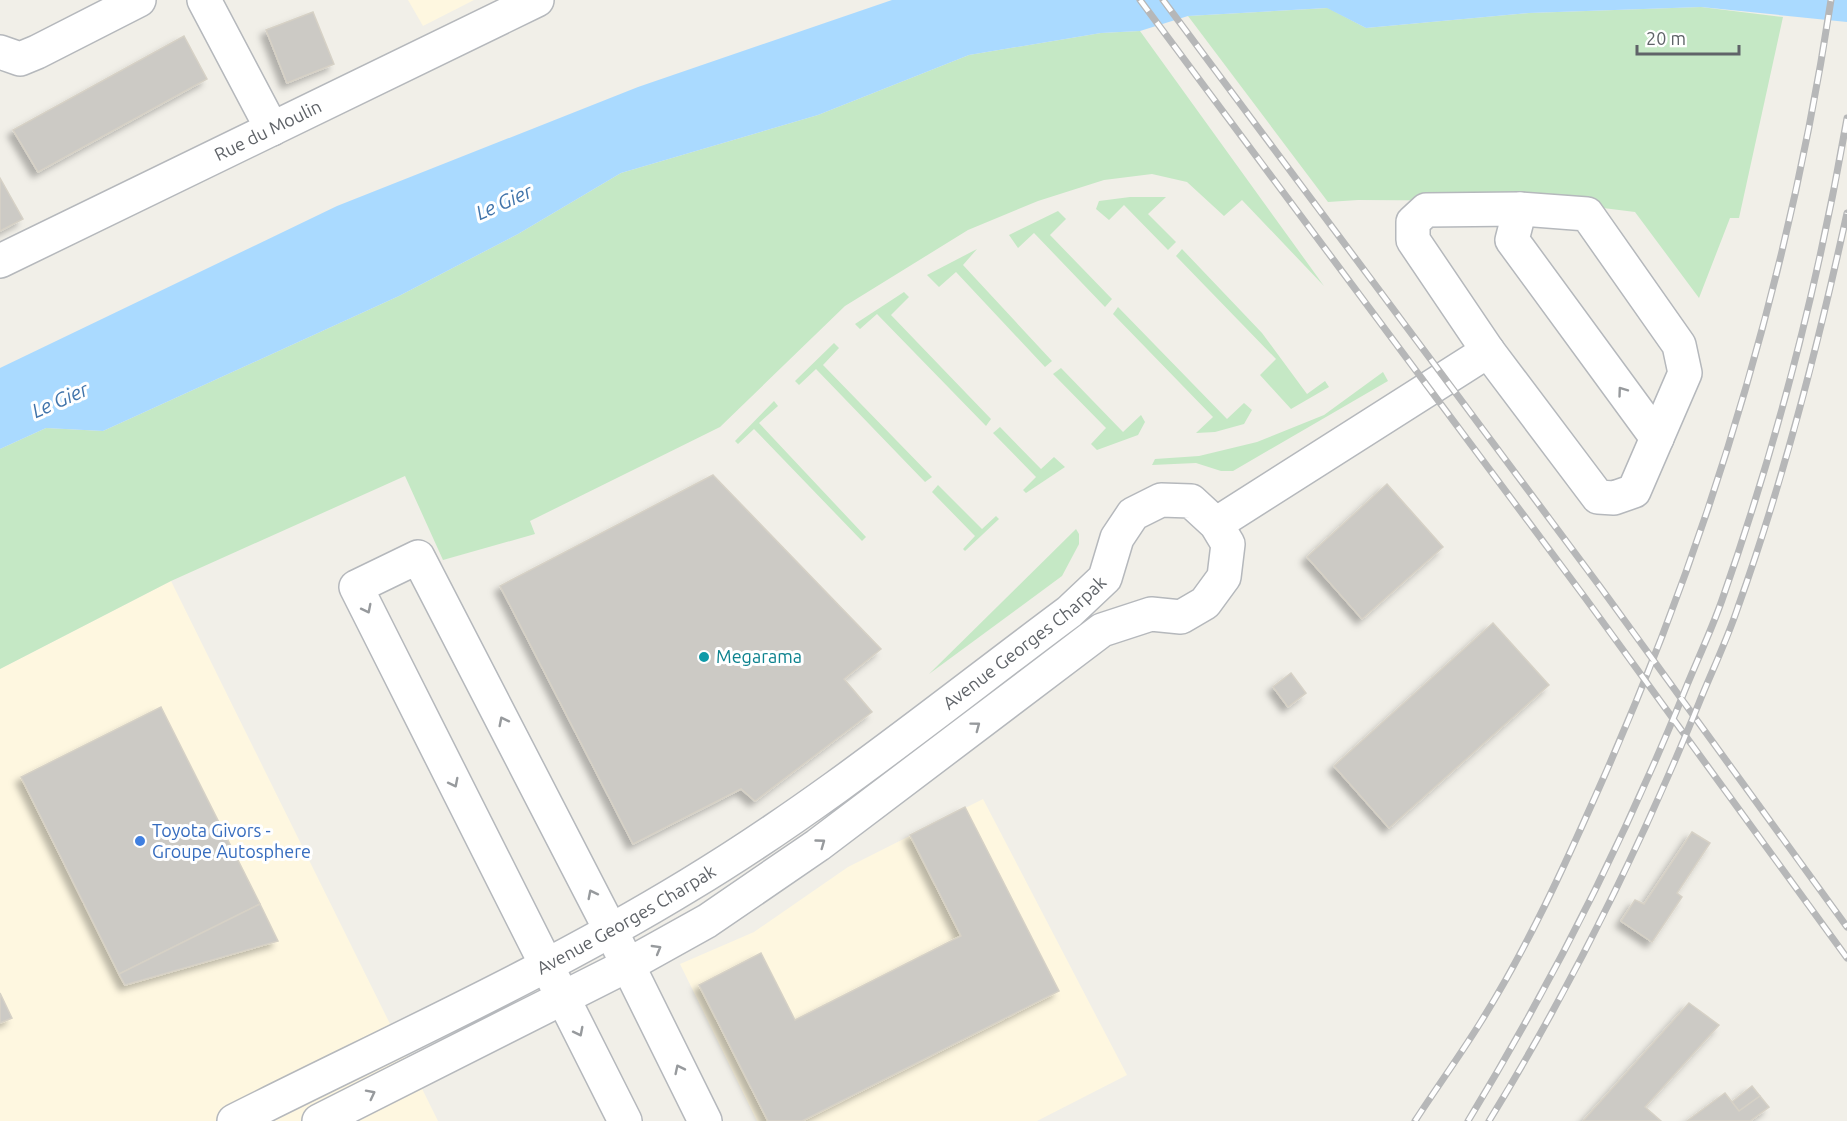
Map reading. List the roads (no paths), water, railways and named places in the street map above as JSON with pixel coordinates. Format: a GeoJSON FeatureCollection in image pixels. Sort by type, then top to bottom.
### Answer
{"type":"FeatureCollection","features":[{"type":"Feature","properties":{"kind":"street"},"geometry":{"type":"LineString","coordinates":[[0,52],[20,59],[139,0]]}},
{"type":"Feature","properties":{"kind":"street"},"geometry":{"type":"LineString","coordinates":[[204,0],[272,129]]}},
{"type":"Feature","properties":{"kind":"street","name":"Rue du Moulin"},"geometry":{"type":"LineString","coordinates":[[0,261],[537,0]]}},
{"type":"Feature","properties":{"kind":"street"},"geometry":{"type":"LineString","coordinates":[[1520,208],[1512,240],[1657,438]]}},
{"type":"Feature","properties":{"kind":"street"},"geometry":{"type":"LineString","coordinates":[[1520,208],[1587,214],[1679,345],[1685,373],[1634,491],[1614,498],[1598,497],[1488,351],[1413,240],[1413,222],[1426,210],[1520,208]]}},
{"type":"Feature","properties":{"kind":"street"},"geometry":{"type":"LineString","coordinates":[[1216,524],[1488,351]]}},
{"type":"Feature","properties":{"kind":"street","name":"Avenue Georges Charpak"},"geometry":{"type":"LineString","coordinates":[[234,1121],[611,931],[772,833],[1069,612],[1105,578],[1117,538],[1133,514],[1161,500],[1191,501],[1216,524],[1228,544],[1224,577],[1205,603],[1181,617],[1151,614],[1102,630],[818,845],[707,921],[628,965],[319,1121]]}},
{"type":"Feature","properties":{"kind":"street"},"geometry":{"type":"LineString","coordinates":[[625,1121],[356,587],[418,557],[611,931],[705,1121]]}},
{"type":"Feature","properties":{"kind":"street"},"geometry":{"type":"LineString","coordinates":[[741,853],[761,884]]}},
{"type":"Feature","properties":{"kind":"water","name":"Le Gier"},"geometry":{"type":"Polygon","coordinates":[[[892,0],[1847,0],[1847,22],[1701,7],[1529,13],[1366,28],[1327,8],[1188,16],[1140,31],[1101,33],[969,55],[818,115],[621,173],[518,234],[399,296],[103,431],[46,428],[0,449],[0,368],[337,206],[638,87],[892,0]]]}},
{"type":"Feature","properties":{"kind":"railway"},"geometry":{"type":"LineString","coordinates":[[1140,0],[1586,599],[1847,958]]}},
{"type":"Feature","properties":{"kind":"railway"},"geometry":{"type":"LineString","coordinates":[[1163,0],[1601,588],[1847,927]]}},
{"type":"Feature","properties":{"kind":"railway"},"geometry":{"type":"LineString","coordinates":[[1415,1121],[1499,992],[1545,906],[1599,788],[1677,597],[1742,402],[1769,302],[1814,101],[1831,0]]}},
{"type":"Feature","properties":{"kind":"railway"},"geometry":{"type":"LineString","coordinates":[[1468,1121],[1556,967],[1609,862],[1658,754],[1717,613],[1761,482],[1795,362],[1810,301],[1847,118]]}},
{"type":"Feature","properties":{"kind":"railway"},"geometry":{"type":"LineString","coordinates":[[1489,1121],[1548,1020],[1603,916],[1653,811],[1729,631],[1755,559],[1785,461],[1812,362],[1847,213]]}},
{"type":"Feature","properties":{"kind":"place","name":"Megarama"},"geometry":{"type":"Point","coordinates":[704,657]}},
{"type":"Feature","properties":{"kind":"place","name":"Toyota Givors - Groupe Autosphere"},"geometry":{"type":"Point","coordinates":[140,841]}}]}
